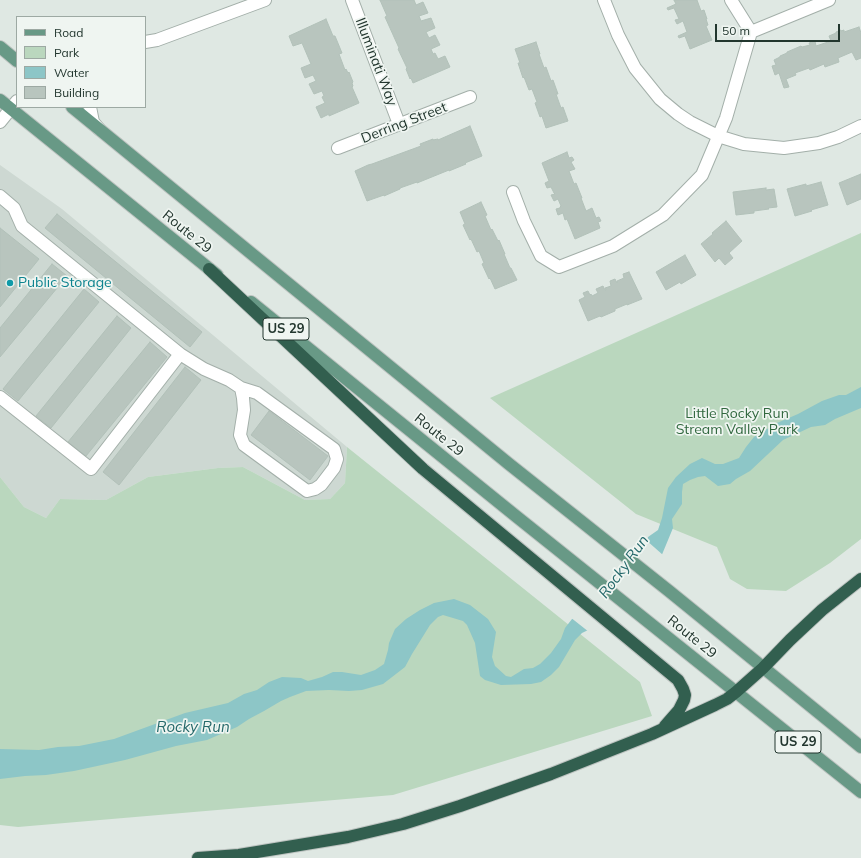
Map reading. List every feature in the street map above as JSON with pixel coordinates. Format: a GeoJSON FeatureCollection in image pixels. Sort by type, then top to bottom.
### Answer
{"type":"FeatureCollection","features":[{"type":"Feature","properties":{"kind":"highway"},"geometry":{"type":"LineString","coordinates":[[209,269],[423,469],[678,680],[685,695],[682,705],[662,729]]}},
{"type":"Feature","properties":{"kind":"highway"},"geometry":{"type":"LineString","coordinates":[[198,858],[239,854],[348,838],[403,824],[551,774],[662,729],[727,699],[763,668],[822,610],[861,579]]}},
{"type":"Feature","properties":{"kind":"main road"},"geometry":{"type":"LineString","coordinates":[[0,47],[15,58]]}},
{"type":"Feature","properties":{"kind":"main road","name":"Route 29"},"geometry":{"type":"LineString","coordinates":[[0,100],[14,105]]}},
{"type":"Feature","properties":{"kind":"main road","name":"Route 29"},"geometry":{"type":"LineString","coordinates":[[18,108],[209,269],[861,792]]}},
{"type":"Feature","properties":{"kind":"main road","name":"Route 29"},"geometry":{"type":"LineString","coordinates":[[73,108],[503,459],[669,591],[861,747]]}},
{"type":"Feature","properties":{"kind":"street"},"geometry":{"type":"LineString","coordinates":[[151,41],[265,0]]}},
{"type":"Feature","properties":{"kind":"street","name":"Illuminati Way"},"geometry":{"type":"LineString","coordinates":[[352,0],[400,124]]}},
{"type":"Feature","properties":{"kind":"street"},"geometry":{"type":"LineString","coordinates":[[604,0],[618,35],[635,68],[660,99],[690,122],[718,136],[744,144],[784,148],[819,143],[838,137],[861,126]]}},
{"type":"Feature","properties":{"kind":"street"},"geometry":{"type":"LineString","coordinates":[[513,192],[524,221],[541,256],[559,267],[613,246],[663,216],[702,175],[726,118],[751,32],[731,0]]}},
{"type":"Feature","properties":{"kind":"street"},"geometry":{"type":"LineString","coordinates":[[751,32],[829,0]]}},
{"type":"Feature","properties":{"kind":"street","name":"Derring Street"},"geometry":{"type":"LineString","coordinates":[[338,148],[470,97]]}},
{"type":"Feature","properties":{"kind":"street"},"geometry":{"type":"LineString","coordinates":[[0,122],[14,105]]}},
{"type":"Feature","properties":{"kind":"street"},"geometry":{"type":"LineString","coordinates":[[90,108],[93,122],[101,131]]}},
{"type":"Feature","properties":{"kind":"street"},"geometry":{"type":"LineString","coordinates":[[0,196],[14,208],[22,226],[180,354],[204,369],[229,380],[241,388],[257,392],[334,449],[337,459],[334,468],[321,485],[315,489],[307,491],[244,445],[240,435],[244,410],[241,388]]}},
{"type":"Feature","properties":{"kind":"street"},"geometry":{"type":"LineString","coordinates":[[0,397],[91,469],[180,354]]}},
{"type":"Feature","properties":{"kind":"shaded area"},"geometry":{"type":"Polygon","coordinates":[[[0,165],[62,209],[347,447],[345,483],[330,499],[305,500],[243,467],[218,468],[148,477],[106,500],[60,499],[46,518],[24,507],[0,477],[0,165]]]}},
{"type":"Feature","properties":{"kind":"green space","name":"Little Rocky Run Stream Valley Park"},"geometry":{"type":"Polygon","coordinates":[[[861,233],[861,539],[830,563],[786,591],[747,589],[730,579],[717,547],[636,514],[490,398],[861,233]]]}},
{"type":"Feature","properties":{"kind":"green space"},"geometry":{"type":"Polygon","coordinates":[[[347,447],[640,682],[652,716],[393,795],[18,827],[0,825],[0,477],[24,507],[46,518],[60,499],[106,500],[148,477],[218,468],[243,467],[305,500],[330,499],[345,483],[347,447]]]}},
{"type":"Feature","properties":{"kind":"water","name":"Rocky Run"},"geometry":{"type":"Polygon","coordinates":[[[861,387],[861,408],[825,425],[811,427],[783,440],[750,471],[730,484],[718,486],[705,476],[698,477],[683,484],[682,504],[672,519],[673,528],[656,569],[611,619],[582,633],[575,640],[559,667],[541,682],[531,684],[501,685],[485,680],[480,676],[475,643],[467,625],[463,621],[443,615],[438,617],[430,625],[405,667],[383,684],[362,690],[306,691],[281,701],[237,727],[207,740],[74,771],[0,779],[0,749],[39,750],[79,746],[114,739],[185,713],[228,703],[282,677],[301,678],[308,681],[333,672],[361,675],[375,670],[384,664],[389,643],[395,629],[406,619],[434,603],[454,599],[470,605],[488,619],[496,632],[492,657],[495,666],[506,676],[511,677],[524,669],[533,668],[540,664],[551,653],[561,639],[565,628],[572,619],[600,606],[644,552],[648,537],[658,530],[668,488],[676,477],[690,464],[702,458],[715,464],[723,464],[739,458],[754,437],[777,423],[822,401],[839,395],[846,395],[861,387]]]}},
{"type":"Feature","properties":{"kind":"pier"},"geometry":{"type":"Polygon","coordinates":[[[646,540],[663,555],[657,570],[612,621],[589,632],[570,617],[590,606],[599,605],[639,558],[646,540]]]}},
{"type":"Feature","properties":{"kind":"building"},"geometry":{"type":"Polygon","coordinates":[[[380,0],[414,0],[416,5],[423,2],[428,13],[419,16],[421,21],[431,18],[435,28],[426,32],[429,38],[435,35],[440,45],[431,49],[433,54],[435,53],[438,59],[445,56],[450,67],[413,83],[385,17],[387,16],[380,0]]]}},
{"type":"Feature","properties":{"kind":"building"},"geometry":{"type":"Polygon","coordinates":[[[674,0],[697,0],[701,11],[704,10],[708,25],[706,26],[712,40],[690,49],[685,36],[679,38],[678,36],[687,32],[683,21],[677,24],[675,20],[679,19],[674,8],[668,10],[667,8],[676,4],[674,0]]]}},
{"type":"Feature","properties":{"kind":"building"},"geometry":{"type":"Polygon","coordinates":[[[326,19],[342,53],[339,54],[345,70],[346,69],[348,73],[349,72],[353,82],[352,87],[359,103],[321,118],[316,107],[325,103],[322,97],[324,96],[322,91],[314,94],[309,84],[316,81],[313,75],[305,78],[301,68],[311,64],[302,43],[293,46],[289,36],[326,19]]]}},
{"type":"Feature","properties":{"kind":"building"},"geometry":{"type":"Polygon","coordinates":[[[859,27],[861,33],[861,58],[856,60],[852,52],[838,58],[839,62],[825,67],[824,64],[810,70],[809,68],[795,73],[796,75],[786,79],[789,87],[784,88],[779,73],[775,75],[772,66],[776,65],[774,60],[787,52],[801,46],[810,45],[809,43],[815,41],[816,46],[831,41],[829,36],[836,32],[844,30],[844,32],[859,27]]]}},
{"type":"Feature","properties":{"kind":"building"},"geometry":{"type":"Polygon","coordinates":[[[536,42],[544,68],[546,67],[551,81],[553,80],[561,108],[563,107],[568,121],[546,128],[542,116],[540,117],[535,103],[537,102],[532,89],[529,90],[524,77],[523,78],[515,49],[536,42]]]}},
{"type":"Feature","properties":{"kind":"building"},"geometry":{"type":"Polygon","coordinates":[[[470,126],[482,156],[449,171],[367,201],[355,171],[421,146],[420,144],[433,139],[438,140],[470,126]]]}},
{"type":"Feature","properties":{"kind":"building"},"geometry":{"type":"Polygon","coordinates":[[[567,152],[569,158],[572,157],[574,160],[571,162],[575,169],[569,171],[574,184],[576,183],[586,211],[592,208],[596,218],[599,217],[601,221],[598,222],[600,228],[575,239],[563,213],[558,215],[556,209],[560,208],[561,206],[558,199],[554,201],[551,195],[555,194],[551,187],[547,188],[545,183],[549,181],[542,163],[567,152]]]}},
{"type":"Feature","properties":{"kind":"building"},"geometry":{"type":"Polygon","coordinates":[[[861,174],[861,199],[847,205],[839,183],[861,174]]]}},
{"type":"Feature","properties":{"kind":"building"},"geometry":{"type":"Polygon","coordinates":[[[821,182],[828,205],[795,216],[787,189],[821,182]]]}},
{"type":"Feature","properties":{"kind":"building"},"geometry":{"type":"Polygon","coordinates":[[[766,188],[766,190],[774,189],[777,207],[754,211],[754,213],[736,215],[733,192],[766,188]]]}},
{"type":"Feature","properties":{"kind":"building"},"geometry":{"type":"Polygon","coordinates":[[[481,202],[487,215],[485,216],[491,230],[492,229],[498,241],[499,240],[510,268],[517,280],[495,289],[482,264],[484,263],[479,251],[477,252],[463,225],[465,224],[460,212],[481,202]]]}},
{"type":"Feature","properties":{"kind":"building"},"geometry":{"type":"Polygon","coordinates":[[[57,214],[202,332],[190,347],[45,228],[57,214]]]}},
{"type":"Feature","properties":{"kind":"building"},"geometry":{"type":"Polygon","coordinates":[[[726,221],[742,241],[729,253],[733,258],[725,265],[719,258],[715,262],[701,244],[726,221]]]}},
{"type":"Feature","properties":{"kind":"building","name":"Public Storage"},"geometry":{"type":"Polygon","coordinates":[[[0,228],[39,259],[0,307],[0,228]]]}},
{"type":"Feature","properties":{"kind":"building"},"geometry":{"type":"Polygon","coordinates":[[[685,255],[696,275],[681,284],[680,282],[666,290],[656,272],[685,255]]]}},
{"type":"Feature","properties":{"kind":"building"},"geometry":{"type":"Polygon","coordinates":[[[52,264],[67,276],[0,357],[0,328],[52,264]]]}},
{"type":"Feature","properties":{"kind":"building"},"geometry":{"type":"Polygon","coordinates":[[[629,272],[642,299],[615,309],[615,311],[601,317],[600,316],[588,321],[579,300],[585,297],[583,293],[588,291],[592,296],[598,293],[596,289],[603,286],[606,290],[605,288],[611,286],[610,281],[615,279],[617,283],[617,281],[624,278],[623,274],[629,272]]]}},
{"type":"Feature","properties":{"kind":"building"},"geometry":{"type":"Polygon","coordinates":[[[84,289],[99,302],[18,401],[3,389],[84,289]]]}},
{"type":"Feature","properties":{"kind":"building"},"geometry":{"type":"Polygon","coordinates":[[[117,316],[131,328],[51,428],[36,416],[117,316]]]}},
{"type":"Feature","properties":{"kind":"building"},"geometry":{"type":"Polygon","coordinates":[[[150,342],[167,357],[86,456],[68,442],[150,342]]]}},
{"type":"Feature","properties":{"kind":"building"},"geometry":{"type":"Polygon","coordinates":[[[185,367],[201,380],[119,485],[103,472],[185,367]]]}},
{"type":"Feature","properties":{"kind":"building"},"geometry":{"type":"Polygon","coordinates":[[[269,411],[328,456],[310,480],[251,435],[269,411]]]}},
{"type":"Feature","properties":{"kind":"place","name":"Public Storage"},"geometry":{"type":"Point","coordinates":[10,283]}}]}
